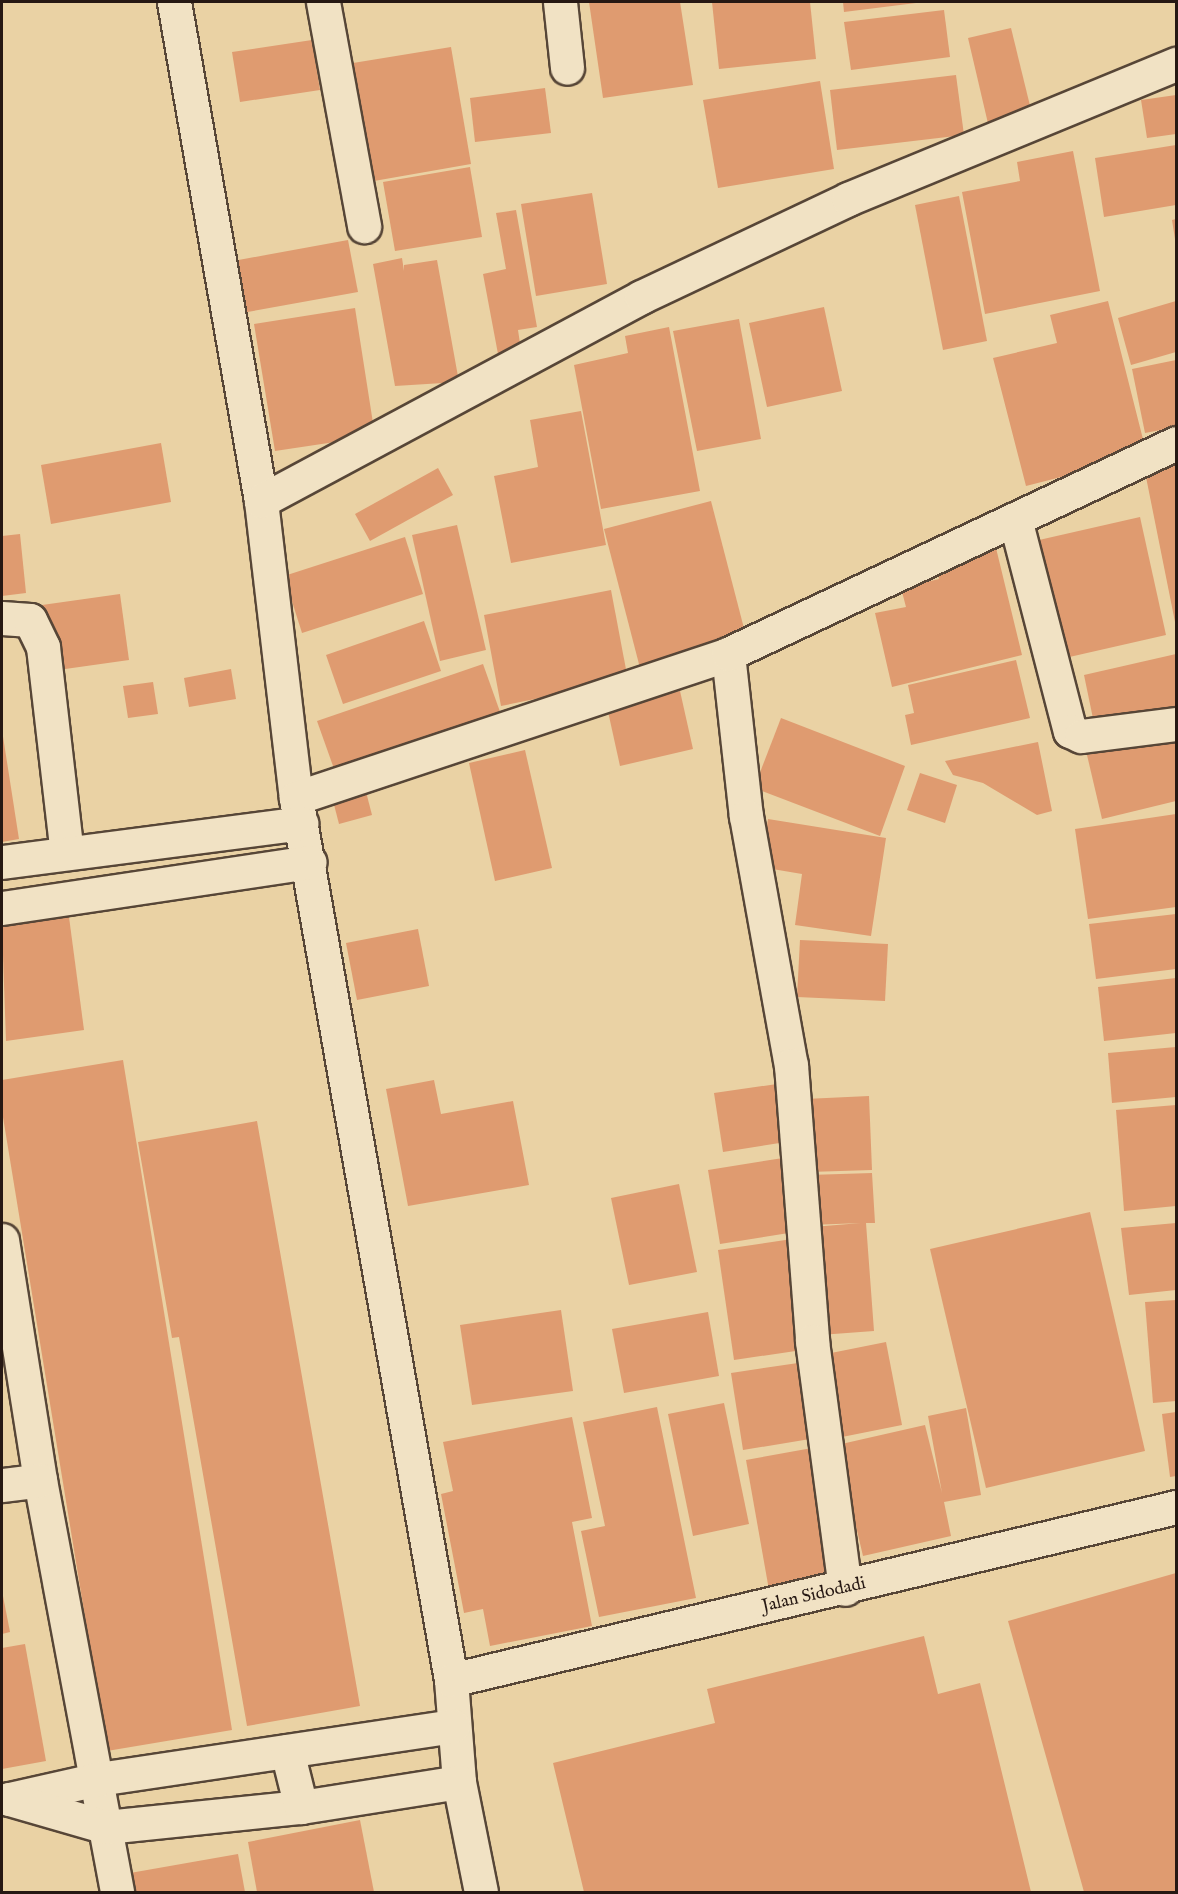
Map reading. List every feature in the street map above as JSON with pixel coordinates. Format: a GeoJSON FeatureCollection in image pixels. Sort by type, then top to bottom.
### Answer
{"type":"FeatureCollection","features":[{"type":"Feature","properties":{"kind":"street"},"geometry":{"type":"LineString","coordinates":[[174,2],[261,501],[299,811],[310,862],[451,1680],[459,1782],[481,1893]]}},
{"type":"Feature","properties":{"kind":"street"},"geometry":{"type":"LineString","coordinates":[[323,2],[364,226]]}},
{"type":"Feature","properties":{"kind":"street"},"geometry":{"type":"LineString","coordinates":[[560,2],[567,68]]}},
{"type":"Feature","properties":{"kind":"street"},"geometry":{"type":"LineString","coordinates":[[261,501],[641,297],[807,218],[1176,64]]}},
{"type":"Feature","properties":{"kind":"street"},"geometry":{"type":"LineString","coordinates":[[2,862],[67,853],[299,811],[728,654],[1176,443]]}},
{"type":"Feature","properties":{"kind":"street"},"geometry":{"type":"LineString","coordinates":[[1016,519],[1070,731],[1081,736],[1176,724]]}},
{"type":"Feature","properties":{"kind":"street"},"geometry":{"type":"LineString","coordinates":[[2,618],[30,620],[43,647],[67,853]]}},
{"type":"Feature","properties":{"kind":"street"},"geometry":{"type":"LineString","coordinates":[[728,654],[746,816],[791,1065],[812,1341],[845,1589]]}},
{"type":"Feature","properties":{"kind":"street"},"geometry":{"type":"LineString","coordinates":[[2,908],[310,862]]}},
{"type":"Feature","properties":{"kind":"street"},"geometry":{"type":"LineString","coordinates":[[2,1240],[40,1480],[98,1779],[117,1893]]}},
{"type":"Feature","properties":{"kind":"street"},"geometry":{"type":"LineString","coordinates":[[2,1485],[40,1480]]}},
{"type":"Feature","properties":{"kind":"street","name":"Jalan Sidodadi"},"geometry":{"type":"LineString","coordinates":[[451,1680],[845,1589],[1176,1507]]}},
{"type":"Feature","properties":{"kind":"street"},"geometry":{"type":"LineString","coordinates":[[5,1799],[98,1779],[453,1725]]}},
{"type":"Feature","properties":{"kind":"street"},"geometry":{"type":"LineString","coordinates":[[286,1751],[301,1807]]}},
{"type":"Feature","properties":{"kind":"street"},"geometry":{"type":"LineString","coordinates":[[5,1799],[106,1827],[301,1807],[459,1782]]}},
{"type":"Feature","properties":{"kind":"building"},"geometry":{"type":"Polygon","coordinates":[[[589,2],[680,2],[693,85],[603,98],[589,2]]]}},
{"type":"Feature","properties":{"kind":"building"},"geometry":{"type":"Polygon","coordinates":[[[712,2],[810,2],[816,59],[719,69],[712,2]]]}},
{"type":"Feature","properties":{"kind":"building"},"geometry":{"type":"Polygon","coordinates":[[[843,2],[916,2],[916,3],[844,12],[843,2]]]}},
{"type":"Feature","properties":{"kind":"building"},"geometry":{"type":"Polygon","coordinates":[[[944,10],[950,57],[851,70],[844,22],[944,10]]]}},
{"type":"Feature","properties":{"kind":"building"},"geometry":{"type":"Polygon","coordinates":[[[1011,28],[1034,122],[990,132],[968,38],[1011,28]]]}},
{"type":"Feature","properties":{"kind":"building"},"geometry":{"type":"Polygon","coordinates":[[[312,40],[320,90],[240,102],[232,52],[312,40]]]}},
{"type":"Feature","properties":{"kind":"building"},"geometry":{"type":"Polygon","coordinates":[[[451,47],[471,164],[374,181],[353,63],[451,47]]]}},
{"type":"Feature","properties":{"kind":"building"},"geometry":{"type":"Polygon","coordinates":[[[956,75],[964,135],[837,150],[830,90],[956,75]]]}},
{"type":"Feature","properties":{"kind":"building"},"geometry":{"type":"Polygon","coordinates":[[[820,81],[834,169],[718,188],[703,100],[820,81]]]}},
{"type":"Feature","properties":{"kind":"building"},"geometry":{"type":"Polygon","coordinates":[[[545,88],[551,133],[475,142],[470,98],[545,88]]]}},
{"type":"Feature","properties":{"kind":"building"},"geometry":{"type":"Polygon","coordinates":[[[1176,95],[1176,134],[1147,138],[1141,100],[1176,95]]]}},
{"type":"Feature","properties":{"kind":"building"},"geometry":{"type":"Polygon","coordinates":[[[1176,145],[1176,205],[1104,217],[1095,158],[1176,145]]]}},
{"type":"Feature","properties":{"kind":"building"},"geometry":{"type":"Polygon","coordinates":[[[1073,151],[1100,291],[985,314],[962,192],[1020,181],[1017,162],[1073,151]]]}},
{"type":"Feature","properties":{"kind":"building"},"geometry":{"type":"Polygon","coordinates":[[[470,167],[482,237],[395,251],[383,182],[470,167]]]}},
{"type":"Feature","properties":{"kind":"building"},"geometry":{"type":"Polygon","coordinates":[[[592,193],[607,284],[536,296],[521,204],[592,193]]]}},
{"type":"Feature","properties":{"kind":"building"},"geometry":{"type":"Polygon","coordinates":[[[959,196],[987,341],[943,350],[915,205],[959,196]]]}},
{"type":"Feature","properties":{"kind":"building"},"geometry":{"type":"Polygon","coordinates":[[[516,210],[537,327],[518,330],[521,350],[498,354],[483,274],[506,269],[496,213],[516,210]]]}},
{"type":"Feature","properties":{"kind":"building"},"geometry":{"type":"Polygon","coordinates":[[[1176,219],[1176,239],[1175,239],[1172,220],[1176,219]]]}},
{"type":"Feature","properties":{"kind":"building"},"geometry":{"type":"Polygon","coordinates":[[[348,240],[358,292],[242,313],[233,261],[348,240]]]}},
{"type":"Feature","properties":{"kind":"building"},"geometry":{"type":"Polygon","coordinates":[[[402,258],[404,271],[404,265],[437,260],[459,382],[395,386],[373,264],[402,258]]]}},
{"type":"Feature","properties":{"kind":"building"},"geometry":{"type":"Polygon","coordinates":[[[1108,301],[1147,455],[1026,486],[993,358],[1057,343],[1050,315],[1108,301]]]}},
{"type":"Feature","properties":{"kind":"building"},"geometry":{"type":"Polygon","coordinates":[[[1176,301],[1176,352],[1131,365],[1118,318],[1176,301]]]}},
{"type":"Feature","properties":{"kind":"building"},"geometry":{"type":"Polygon","coordinates":[[[824,307],[842,391],[767,407],[749,323],[824,307]]]}},
{"type":"Feature","properties":{"kind":"building"},"geometry":{"type":"Polygon","coordinates":[[[355,308],[375,436],[275,451],[254,324],[355,308]]]}},
{"type":"Feature","properties":{"kind":"building"},"geometry":{"type":"Polygon","coordinates":[[[739,319],[761,439],[697,451],[673,331],[739,319]]]}},
{"type":"Feature","properties":{"kind":"building"},"geometry":{"type":"Polygon","coordinates":[[[669,327],[700,491],[601,509],[574,365],[628,353],[625,336],[669,327]]]}},
{"type":"Feature","properties":{"kind":"building"},"geometry":{"type":"Polygon","coordinates":[[[1176,360],[1176,427],[1145,433],[1132,369],[1176,360]]]}},
{"type":"Feature","properties":{"kind":"building"},"geometry":{"type":"Polygon","coordinates":[[[581,411],[606,545],[511,563],[494,476],[538,467],[530,420],[581,411]]]}},
{"type":"Feature","properties":{"kind":"building"},"geometry":{"type":"Polygon","coordinates":[[[161,443],[171,502],[51,524],[41,465],[161,443]]]}},
{"type":"Feature","properties":{"kind":"building"},"geometry":{"type":"Polygon","coordinates":[[[1176,461],[1176,622],[1175,622],[1144,467],[1176,461]]]}},
{"type":"Feature","properties":{"kind":"building"},"geometry":{"type":"Polygon","coordinates":[[[438,468],[453,495],[370,541],[355,514],[438,468]]]}},
{"type":"Feature","properties":{"kind":"building"},"geometry":{"type":"Polygon","coordinates":[[[711,501],[747,640],[640,668],[604,529],[711,501]]]}},
{"type":"Feature","properties":{"kind":"building"},"geometry":{"type":"Polygon","coordinates":[[[1140,517],[1166,635],[1065,658],[1039,540],[1140,517]]]}},
{"type":"Feature","properties":{"kind":"building"},"geometry":{"type":"Polygon","coordinates":[[[457,525],[486,650],[440,661],[412,535],[457,525]]]}},
{"type":"Feature","properties":{"kind":"building"},"geometry":{"type":"Polygon","coordinates":[[[20,534],[26,593],[2,596],[2,536],[20,534]]]}},
{"type":"Feature","properties":{"kind":"building"},"geometry":{"type":"Polygon","coordinates":[[[405,537],[423,594],[302,633],[284,576],[405,537]]]}},
{"type":"Feature","properties":{"kind":"building"},"geometry":{"type":"Polygon","coordinates":[[[996,548],[1022,655],[892,687],[875,613],[906,607],[901,588],[939,579],[935,562],[996,548]]]}},
{"type":"Feature","properties":{"kind":"building"},"geometry":{"type":"Polygon","coordinates":[[[611,590],[628,680],[501,706],[484,615],[611,590]]]}},
{"type":"Feature","properties":{"kind":"building"},"geometry":{"type":"Polygon","coordinates":[[[120,594],[129,660],[51,671],[42,605],[120,594]]]}},
{"type":"Feature","properties":{"kind":"building"},"geometry":{"type":"Polygon","coordinates":[[[424,621],[441,671],[343,704],[326,655],[424,621]]]}},
{"type":"Feature","properties":{"kind":"building"},"geometry":{"type":"Polygon","coordinates":[[[1176,654],[1176,715],[1096,733],[1084,675],[1176,654]]]}},
{"type":"Feature","properties":{"kind":"building"},"geometry":{"type":"Polygon","coordinates":[[[1016,660],[1030,718],[911,745],[905,715],[914,713],[908,685],[1016,660]]]}},
{"type":"Feature","properties":{"kind":"building"},"geometry":{"type":"Polygon","coordinates":[[[483,664],[504,723],[338,780],[317,721],[483,664]]]}},
{"type":"Feature","properties":{"kind":"building"},"geometry":{"type":"Polygon","coordinates":[[[231,669],[236,699],[189,707],[184,678],[231,669]]]}},
{"type":"Feature","properties":{"kind":"building"},"geometry":{"type":"Polygon","coordinates":[[[153,682],[158,714],[128,718],[123,686],[153,682]]]}},
{"type":"Feature","properties":{"kind":"building"},"geometry":{"type":"Polygon","coordinates":[[[680,691],[693,749],[620,766],[607,707],[680,691]]]}},
{"type":"Feature","properties":{"kind":"building"},"geometry":{"type":"Polygon","coordinates":[[[781,718],[905,766],[880,836],[754,788],[781,718]]]}},
{"type":"Feature","properties":{"kind":"building"},"geometry":{"type":"Polygon","coordinates":[[[2,730],[19,839],[2,842],[2,730]]]}},
{"type":"Feature","properties":{"kind":"building"},"geometry":{"type":"Polygon","coordinates":[[[1176,734],[1176,801],[1102,819],[1087,755],[1176,734]]]}},
{"type":"Feature","properties":{"kind":"building"},"geometry":{"type":"Polygon","coordinates":[[[1038,742],[1052,811],[1037,815],[983,783],[953,775],[945,761],[1038,742]]]}},
{"type":"Feature","properties":{"kind":"building"},"geometry":{"type":"Polygon","coordinates":[[[525,750],[552,868],[495,881],[469,763],[525,750]]]}},
{"type":"Feature","properties":{"kind":"building"},"geometry":{"type":"Polygon","coordinates":[[[920,773],[957,785],[945,823],[907,810],[920,773]]]}},
{"type":"Feature","properties":{"kind":"building"},"geometry":{"type":"Polygon","coordinates":[[[364,784],[372,815],[339,824],[331,793],[364,784]]]}},
{"type":"Feature","properties":{"kind":"building"},"geometry":{"type":"Polygon","coordinates":[[[1176,814],[1176,907],[1088,919],[1075,829],[1176,814]]]}},
{"type":"Feature","properties":{"kind":"building"},"geometry":{"type":"Polygon","coordinates":[[[768,819],[886,838],[871,936],[795,925],[802,874],[761,867],[768,819]]]}},
{"type":"Feature","properties":{"kind":"building"},"geometry":{"type":"Polygon","coordinates":[[[1176,914],[1176,969],[1096,979],[1089,924],[1176,914]]]}},
{"type":"Feature","properties":{"kind":"building"},"geometry":{"type":"Polygon","coordinates":[[[69,917],[84,1030],[6,1041],[2,926],[69,917]]]}},
{"type":"Feature","properties":{"kind":"building"},"geometry":{"type":"Polygon","coordinates":[[[418,929],[429,986],[357,1000],[346,943],[418,929]]]}},
{"type":"Feature","properties":{"kind":"building"},"geometry":{"type":"Polygon","coordinates":[[[800,940],[888,944],[885,1001],[797,997],[800,940]]]}},
{"type":"Feature","properties":{"kind":"building"},"geometry":{"type":"Polygon","coordinates":[[[1176,978],[1176,1033],[1104,1041],[1098,987],[1176,978]]]}},
{"type":"Feature","properties":{"kind":"building"},"geometry":{"type":"Polygon","coordinates":[[[1176,1047],[1176,1097],[1112,1103],[1108,1053],[1176,1047]]]}},
{"type":"Feature","properties":{"kind":"building"},"geometry":{"type":"Polygon","coordinates":[[[123,1060],[232,1730],[107,1751],[2,1111],[2,1080],[123,1060]]]}},
{"type":"Feature","properties":{"kind":"building"},"geometry":{"type":"Polygon","coordinates":[[[434,1080],[441,1114],[513,1101],[529,1185],[408,1206],[386,1089],[434,1080]]]}},
{"type":"Feature","properties":{"kind":"building"},"geometry":{"type":"Polygon","coordinates":[[[777,1084],[786,1142],[723,1152],[714,1093],[777,1084]]]}},
{"type":"Feature","properties":{"kind":"building"},"geometry":{"type":"Polygon","coordinates":[[[869,1096],[872,1170],[809,1172],[805,1099],[869,1096]]]}},
{"type":"Feature","properties":{"kind":"building"},"geometry":{"type":"Polygon","coordinates":[[[1176,1105],[1176,1206],[1124,1211],[1116,1110],[1176,1105]]]}},
{"type":"Feature","properties":{"kind":"building"},"geometry":{"type":"Polygon","coordinates":[[[257,1121],[360,1706],[247,1726],[179,1337],[172,1338],[138,1142],[257,1121]]]}},
{"type":"Feature","properties":{"kind":"building"},"geometry":{"type":"Polygon","coordinates":[[[783,1158],[795,1232],[720,1244],[708,1170],[783,1158]]]}},
{"type":"Feature","properties":{"kind":"building"},"geometry":{"type":"Polygon","coordinates":[[[872,1173],[875,1223],[866,1223],[874,1331],[820,1335],[812,1227],[861,1223],[811,1225],[809,1175],[872,1173]]]}},
{"type":"Feature","properties":{"kind":"building"},"geometry":{"type":"Polygon","coordinates":[[[679,1184],[697,1272],[629,1285],[611,1198],[679,1184]]]}},
{"type":"Feature","properties":{"kind":"building"},"geometry":{"type":"Polygon","coordinates":[[[1090,1212],[1145,1451],[986,1488],[930,1249],[1090,1212]]]}},
{"type":"Feature","properties":{"kind":"building"},"geometry":{"type":"Polygon","coordinates":[[[1176,1223],[1176,1290],[1129,1295],[1121,1228],[1176,1223]]]}},
{"type":"Feature","properties":{"kind":"building"},"geometry":{"type":"Polygon","coordinates":[[[792,1239],[809,1349],[734,1360],[718,1250],[792,1239]]]}},
{"type":"Feature","properties":{"kind":"building"},"geometry":{"type":"Polygon","coordinates":[[[1176,1300],[1176,1401],[1153,1403],[1145,1302],[1176,1300]]]}},
{"type":"Feature","properties":{"kind":"building"},"geometry":{"type":"Polygon","coordinates":[[[561,1310],[573,1391],[472,1405],[460,1325],[561,1310]]]}},
{"type":"Feature","properties":{"kind":"building"},"geometry":{"type":"Polygon","coordinates":[[[708,1312],[719,1376],[624,1393],[612,1329],[708,1312]]]}},
{"type":"Feature","properties":{"kind":"building"},"geometry":{"type":"Polygon","coordinates":[[[886,1342],[902,1425],[837,1438],[821,1355],[886,1342]]]}},
{"type":"Feature","properties":{"kind":"building"},"geometry":{"type":"Polygon","coordinates":[[[798,1363],[810,1439],[743,1450],[731,1373],[798,1363]]]}},
{"type":"Feature","properties":{"kind":"building"},"geometry":{"type":"Polygon","coordinates":[[[724,1403],[749,1524],[693,1536],[668,1414],[724,1403]]]}},
{"type":"Feature","properties":{"kind":"building"},"geometry":{"type":"Polygon","coordinates":[[[657,1407],[696,1598],[599,1617],[581,1531],[605,1526],[583,1422],[657,1407]]]}},
{"type":"Feature","properties":{"kind":"building"},"geometry":{"type":"Polygon","coordinates":[[[966,1408],[981,1495],[944,1502],[951,1536],[863,1556],[837,1445],[925,1425],[942,1493],[928,1416],[966,1408]]]}},
{"type":"Feature","properties":{"kind":"building"},"geometry":{"type":"Polygon","coordinates":[[[1176,1412],[1176,1476],[1170,1477],[1162,1414],[1176,1412]]]}},
{"type":"Feature","properties":{"kind":"building"},"geometry":{"type":"Polygon","coordinates":[[[572,1417],[592,1518],[572,1522],[592,1626],[490,1646],[483,1609],[464,1613],[441,1494],[453,1491],[443,1442],[572,1417]]]}},
{"type":"Feature","properties":{"kind":"building"},"geometry":{"type":"Polygon","coordinates":[[[812,1448],[835,1578],[769,1590],[746,1460],[812,1448]]]}},
{"type":"Feature","properties":{"kind":"building"},"geometry":{"type":"Polygon","coordinates":[[[1176,1573],[1176,1892],[1084,1892],[1008,1621],[1176,1573]]]}},
{"type":"Feature","properties":{"kind":"building"},"geometry":{"type":"Polygon","coordinates":[[[2,1591],[10,1632],[2,1634],[2,1591]]]}},
{"type":"Feature","properties":{"kind":"building"},"geometry":{"type":"Polygon","coordinates":[[[924,1636],[938,1694],[980,1683],[1031,1892],[584,1892],[553,1763],[715,1723],[707,1689],[924,1636]]]}},
{"type":"Feature","properties":{"kind":"building"},"geometry":{"type":"Polygon","coordinates":[[[25,1644],[46,1761],[2,1769],[2,1648],[25,1644]]]}},
{"type":"Feature","properties":{"kind":"building"},"geometry":{"type":"Polygon","coordinates":[[[360,1820],[374,1892],[257,1892],[248,1842],[360,1820]]]}},
{"type":"Feature","properties":{"kind":"building"},"geometry":{"type":"Polygon","coordinates":[[[238,1854],[245,1892],[134,1892],[130,1873],[238,1854]]]}}]}
